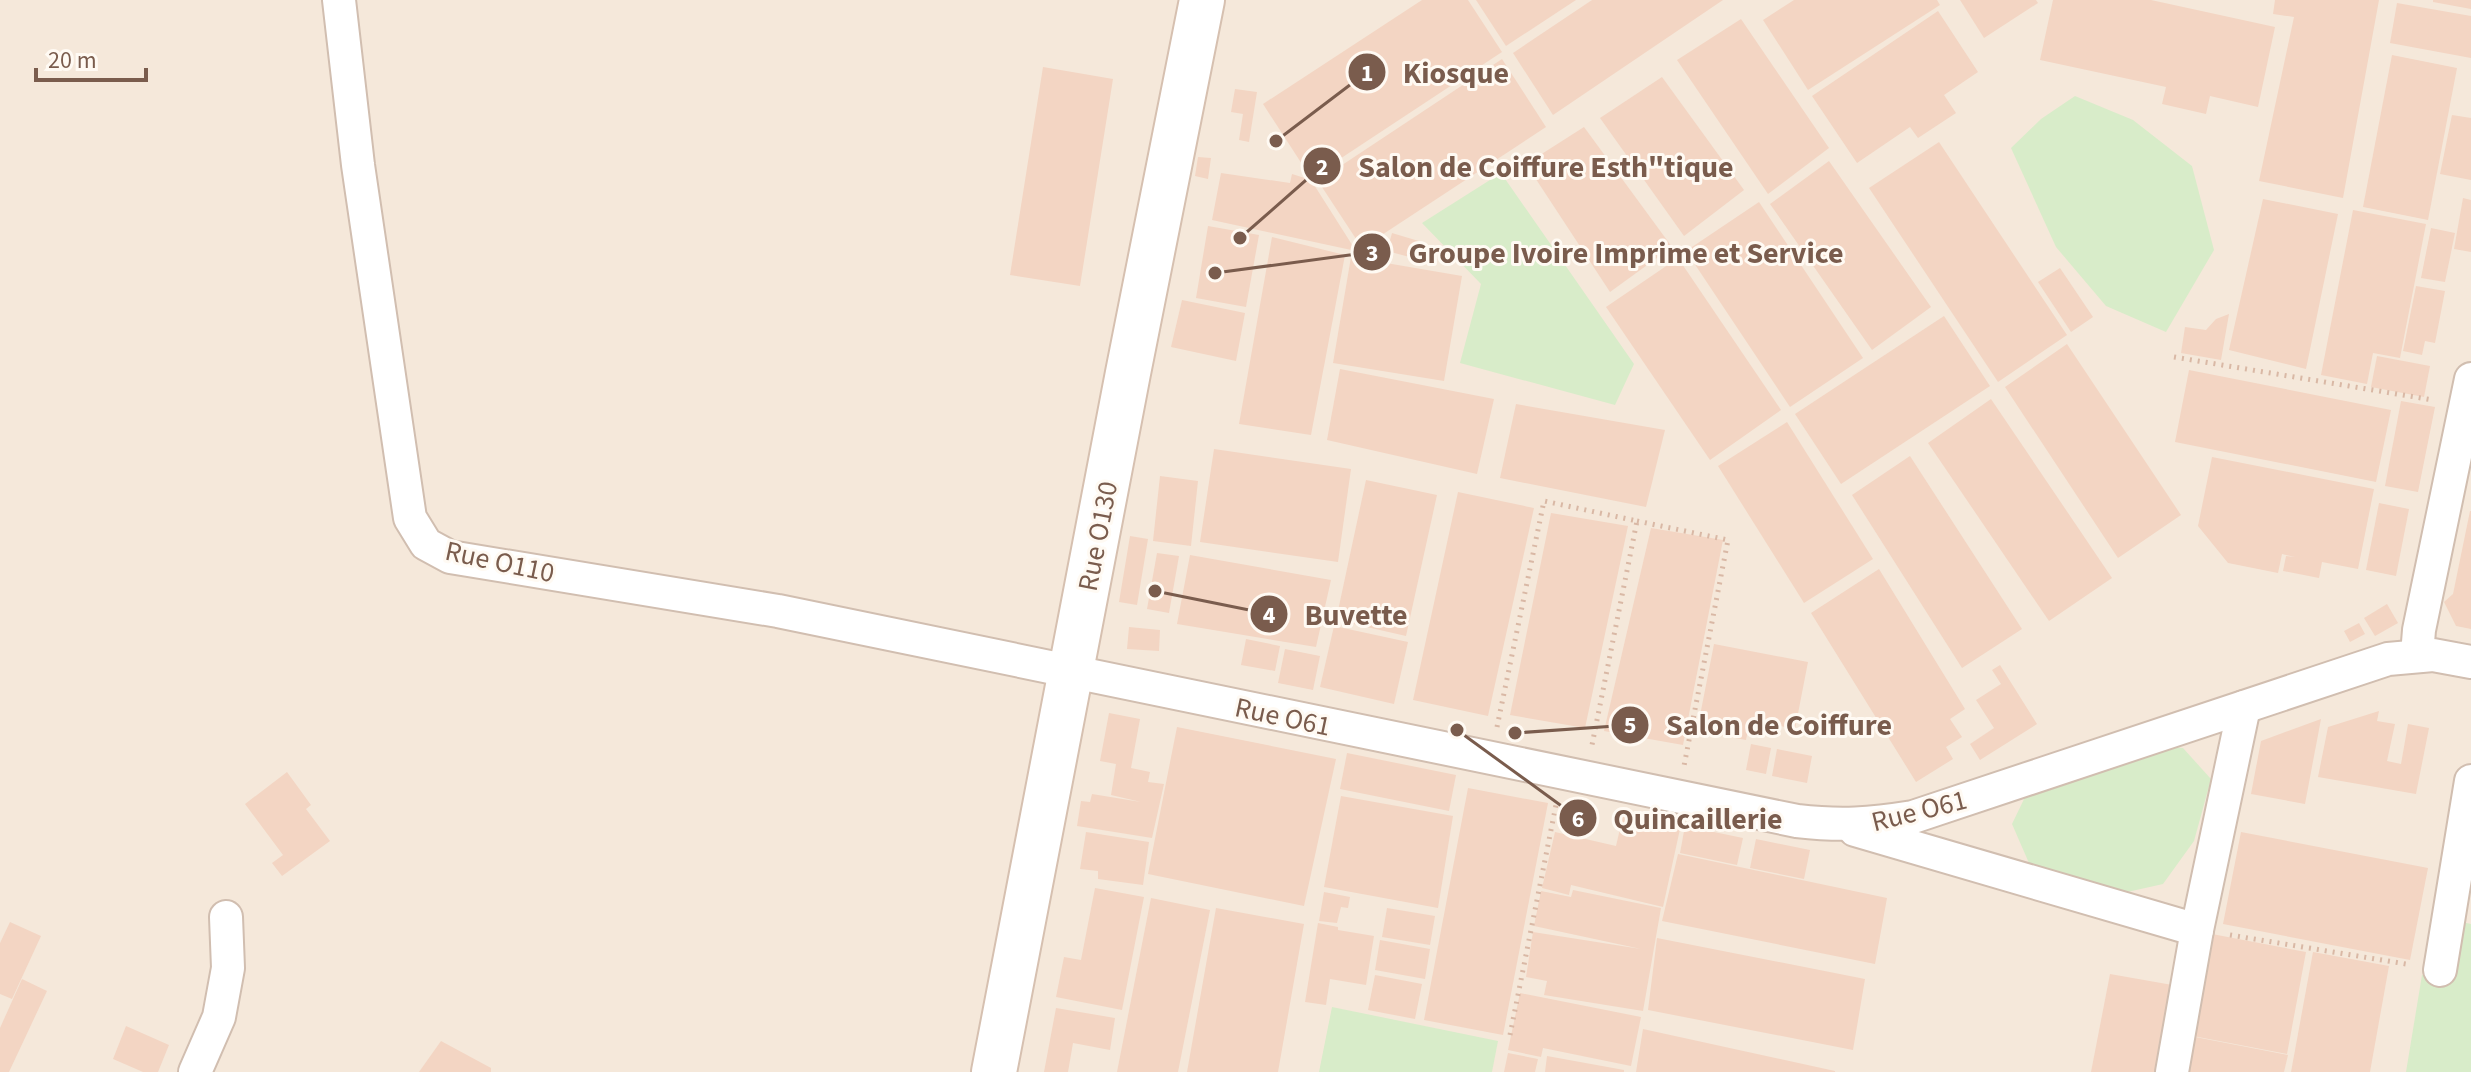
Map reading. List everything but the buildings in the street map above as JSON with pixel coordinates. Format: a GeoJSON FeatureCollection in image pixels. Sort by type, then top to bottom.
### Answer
{"type":"FeatureCollection","features":[{"type":"Feature","properties":{"kind":"street","name":"Rue O110"},"geometry":{"type":"LineString","coordinates":[[339,0],[358,165],[410,518],[426,544],[450,557],[778,611],[1070,672]]}},
{"type":"Feature","properties":{"kind":"street","name":"Rue O130"},"geometry":{"type":"LineString","coordinates":[[994,1072],[1202,0]]}},
{"type":"Feature","properties":{"kind":"street"},"geometry":{"type":"LineString","coordinates":[[2417,655],[2419,630],[2468,392]]}},
{"type":"Feature","properties":{"kind":"street","name":"Rue O61"},"geometry":{"type":"LineString","coordinates":[[1070,672],[1797,821],[1840,826],[1913,817],[2388,659],[2433,655],[2471,662]]}},
{"type":"Feature","properties":{"kind":"street"},"geometry":{"type":"LineString","coordinates":[[2172,1072],[2197,930],[2244,707]]}},
{"type":"Feature","properties":{"kind":"street"},"geometry":{"type":"LineString","coordinates":[[2440,970],[2471,781]]}},
{"type":"Feature","properties":{"kind":"street"},"geometry":{"type":"LineString","coordinates":[[1840,826],[2197,930]]}},
{"type":"Feature","properties":{"kind":"street"},"geometry":{"type":"LineString","coordinates":[[195,1072],[219,1017],[228,968],[226,917]]}},
{"type":"Feature","properties":{"kind":"path"},"geometry":{"type":"LineString","coordinates":[[2174,357],[2468,392]]}},
{"type":"Feature","properties":{"kind":"path"},"geometry":{"type":"LineString","coordinates":[[1491,758],[1544,501],[1728,540],[1678,797]]}},
{"type":"Feature","properties":{"kind":"path"},"geometry":{"type":"LineString","coordinates":[[1510,1035],[1637,521]]}},
{"type":"Feature","properties":{"kind":"path"},"geometry":{"type":"LineString","coordinates":[[2197,930],[2440,970]]}},
{"type":"Feature","properties":{"kind":"shaded area"},"geometry":{"type":"Polygon","coordinates":[[[0,0],[2471,0],[2471,1072],[0,1072],[0,0]]]}},
{"type":"Feature","properties":{"kind":"green space"},"geometry":{"type":"Polygon","coordinates":[[[2075,96],[2133,120],[2192,166],[2214,250],[2166,332],[2106,306],[2056,247],[2011,148],[2041,119],[2075,96]]]}},
{"type":"Feature","properties":{"kind":"green space"},"geometry":{"type":"Polygon","coordinates":[[[1501,173],[1634,364],[1615,405],[1460,363],[1481,284],[1422,223],[1501,173]]]}},
{"type":"Feature","properties":{"kind":"green space"},"geometry":{"type":"Polygon","coordinates":[[[2146,745],[2183,748],[2211,779],[2194,841],[2163,884],[2114,895],[2032,870],[2012,824],[2026,795],[2146,745]]]}},
{"type":"Feature","properties":{"kind":"green space"},"geometry":{"type":"Polygon","coordinates":[[[2457,921],[2471,924],[2471,1072],[2406,1072],[2422,975],[2448,980],[2457,921]]]}},
{"type":"Feature","properties":{"kind":"green space"},"geometry":{"type":"Polygon","coordinates":[[[1332,1007],[1498,1041],[1492,1072],[1319,1072],[1332,1007]]]}},
{"type":"Feature","properties":{"kind":"place","name":"Kiosque"},"geometry":{"type":"Point","coordinates":[1276,141]}},
{"type":"Feature","properties":{"kind":"place","name":"Salon de Coiffure Esth\"tique"},"geometry":{"type":"Point","coordinates":[1240,238]}},
{"type":"Feature","properties":{"kind":"place","name":"Groupe Ivoire Imprime et Service"},"geometry":{"type":"Point","coordinates":[1215,273]}},
{"type":"Feature","properties":{"kind":"place","name":"Buvette"},"geometry":{"type":"Point","coordinates":[1155,591]}},
{"type":"Feature","properties":{"kind":"place","name":"Quincaillerie"},"geometry":{"type":"Point","coordinates":[1457,730]}},
{"type":"Feature","properties":{"kind":"place","name":"Salon de Coiffure"},"geometry":{"type":"Point","coordinates":[1515,733]}}]}
